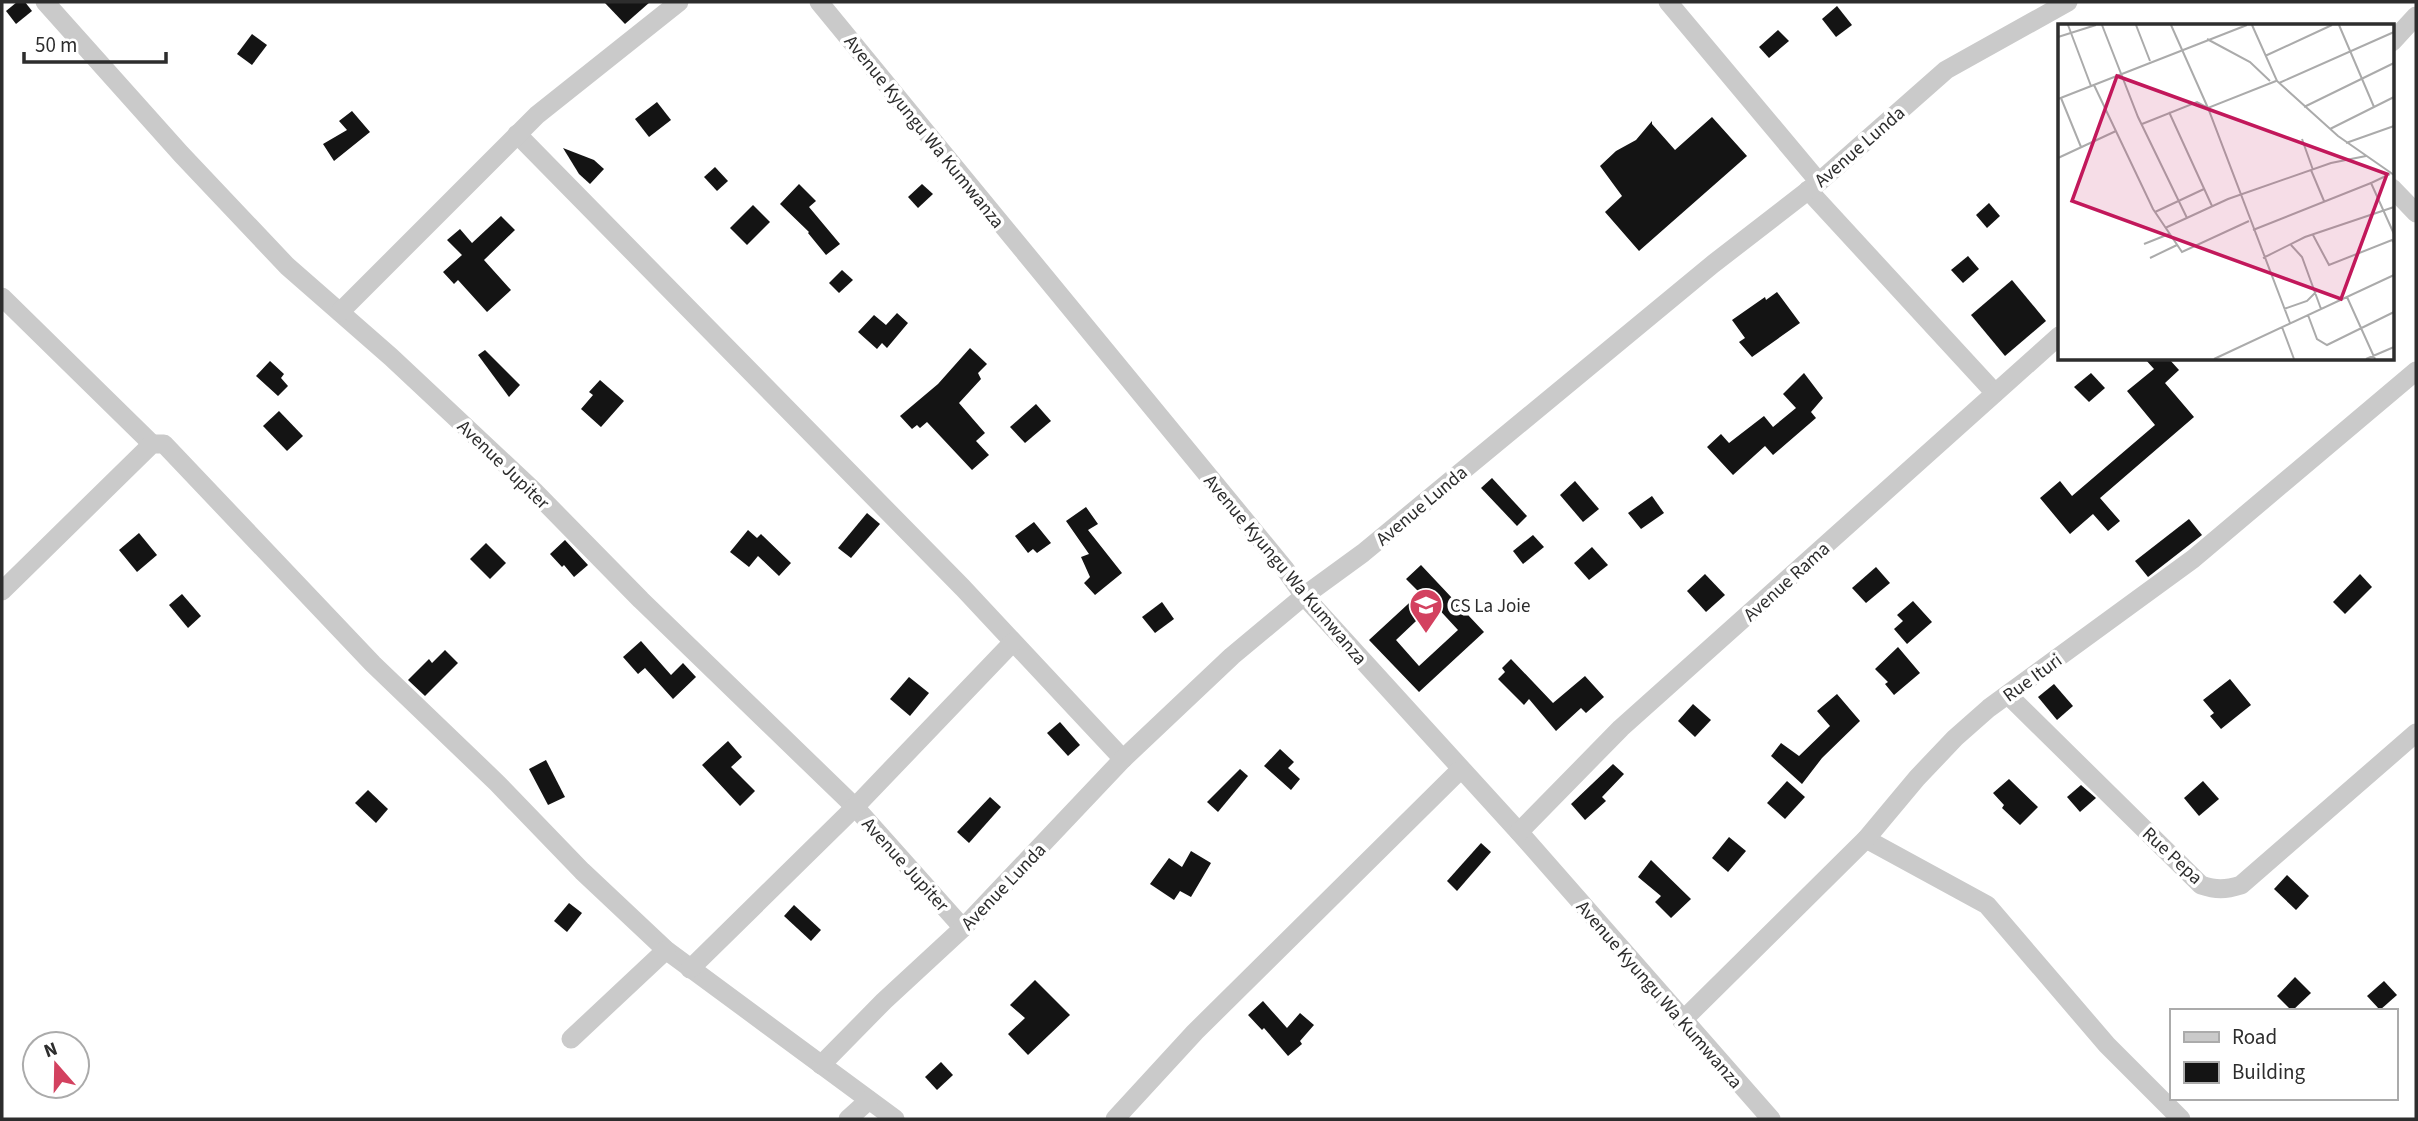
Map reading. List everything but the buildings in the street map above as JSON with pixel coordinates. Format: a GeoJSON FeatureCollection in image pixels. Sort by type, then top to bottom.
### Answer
{"type":"FeatureCollection","features":[{"type":"Feature","properties":{"kind":"street","name":"Avenue Jupiter"},"geometry":{"type":"LineString","coordinates":[[45,2],[287,267],[340,312],[534,491],[641,600],[855,807],[963,928]]}},
{"type":"Feature","properties":{"kind":"street"},"geometry":{"type":"LineString","coordinates":[[340,312],[537,115],[679,2]]}},
{"type":"Feature","properties":{"kind":"street","name":"Avenue Kyungu Wa Kumwanza"},"geometry":{"type":"LineString","coordinates":[[819,2],[1304,596],[1519,832],[1682,1021],[1771,1119]]}},
{"type":"Feature","properties":{"kind":"street"},"geometry":{"type":"LineString","coordinates":[[1668,2],[1814,186],[1995,393]]}},
{"type":"Feature","properties":{"kind":"street","name":"Avenue Lunda"},"geometry":{"type":"LineString","coordinates":[[821,1065],[884,1001],[963,928],[1123,759],[1232,656],[1304,596],[1363,553],[1713,264],[1814,186],[1946,70],[2068,2]]}},
{"type":"Feature","properties":{"kind":"street"},"geometry":{"type":"LineString","coordinates":[[2394,40],[2416,16]]}},
{"type":"Feature","properties":{"kind":"street"},"geometry":{"type":"LineString","coordinates":[[517,134],[1013,642],[1123,759]]}},
{"type":"Feature","properties":{"kind":"street"},"geometry":{"type":"LineString","coordinates":[[2394,190],[2416,213]]}},
{"type":"Feature","properties":{"kind":"street"},"geometry":{"type":"LineString","coordinates":[[2,297],[152,444],[169,447],[373,664],[497,783],[582,871],[666,950],[895,1119]]}},
{"type":"Feature","properties":{"kind":"street","name":"Avenue Rama"},"geometry":{"type":"LineString","coordinates":[[1519,832],[1621,728],[2058,337]]}},
{"type":"Feature","properties":{"kind":"street","name":"Rue Ituri"},"geometry":{"type":"LineString","coordinates":[[1682,1021],[1866,839],[1955,738],[2008,695],[2193,559],[2416,371]]}},
{"type":"Feature","properties":{"kind":"street"},"geometry":{"type":"LineString","coordinates":[[2,591],[152,444]]}},
{"type":"Feature","properties":{"kind":"street"},"geometry":{"type":"LineString","coordinates":[[690,969],[855,807],[1013,642]]}},
{"type":"Feature","properties":{"kind":"street","name":"Rue Pepa"},"geometry":{"type":"LineString","coordinates":[[2008,695],[2201,885],[2215,889],[2227,890],[2241,885],[2416,733]]}},
{"type":"Feature","properties":{"kind":"street"},"geometry":{"type":"LineString","coordinates":[[1115,1119],[1195,1032],[1461,770]]}},
{"type":"Feature","properties":{"kind":"street"},"geometry":{"type":"LineString","coordinates":[[1866,839],[1987,905],[2107,1045],[2181,1119]]}},
{"type":"Feature","properties":{"kind":"street"},"geometry":{"type":"LineString","coordinates":[[571,1039],[666,950]]}},
{"type":"Feature","properties":{"kind":"street"},"geometry":{"type":"LineString","coordinates":[[848,1119],[869,1100]]}},
{"type":"Feature","properties":{"kind":"place","name":"CS La Joie"},"geometry":{"type":"Point","coordinates":[1426,635]}}]}
